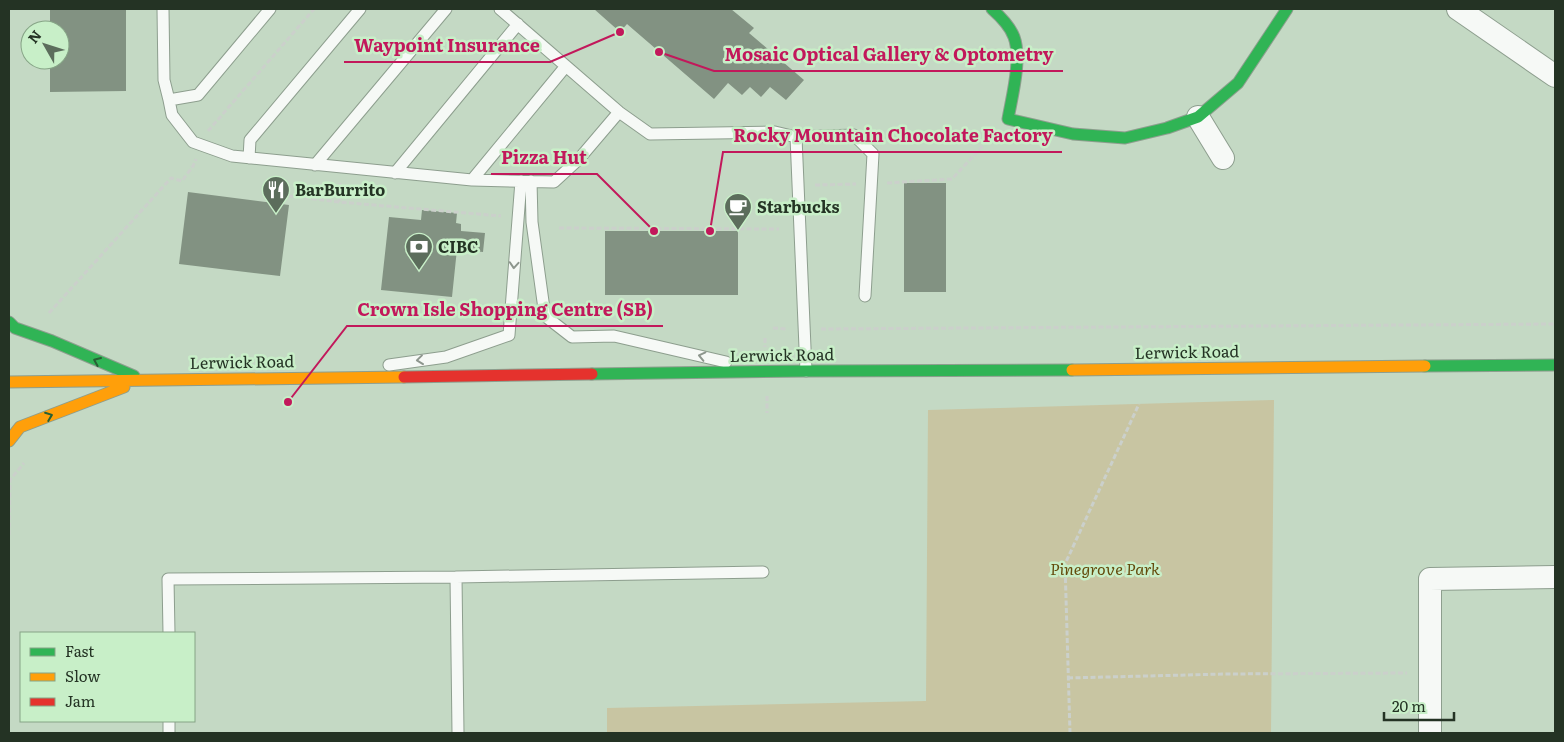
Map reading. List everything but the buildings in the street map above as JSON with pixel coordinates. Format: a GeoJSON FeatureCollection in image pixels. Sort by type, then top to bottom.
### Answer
{"type":"FeatureCollection","features":[{"type":"Feature","properties":{"kind":"main road"},"geometry":{"type":"LineString","coordinates":[[992,9],[1003,19],[1015,40],[1016,65],[1008,119],[1073,134],[1126,138],[1167,128],[1198,117],[1238,82],[1287,9]]}},
{"type":"Feature","properties":{"kind":"main road"},"geometry":{"type":"LineString","coordinates":[[9,322],[15,328],[52,341],[142,380]]}},
{"type":"Feature","properties":{"kind":"main road","name":"Lerwick Road"},"geometry":{"type":"LineString","coordinates":[[9,382],[766,371],[970,371],[1555,365]]}},
{"type":"Feature","properties":{"kind":"main road"},"geometry":{"type":"LineString","coordinates":[[9,441],[20,427],[142,380]]}},
{"type":"Feature","properties":{"kind":"street"},"geometry":{"type":"LineString","coordinates":[[1458,9],[1555,76]]}},
{"type":"Feature","properties":{"kind":"street"},"geometry":{"type":"LineString","coordinates":[[1198,117],[1223,158]]}},
{"type":"Feature","properties":{"kind":"street"},"geometry":{"type":"LineString","coordinates":[[1430,733],[1430,579],[1555,577]]}},
{"type":"Feature","properties":{"kind":"lane"},"geometry":{"type":"LineString","coordinates":[[163,9],[164,80],[172,115],[193,142],[232,156],[472,180],[554,182],[579,159],[618,112]]}},
{"type":"Feature","properties":{"kind":"lane"},"geometry":{"type":"LineString","coordinates":[[169,100],[198,95],[270,9]]}},
{"type":"Feature","properties":{"kind":"lane"},"geometry":{"type":"LineString","coordinates":[[248,158],[250,140],[360,9]]}},
{"type":"Feature","properties":{"kind":"lane"},"geometry":{"type":"LineString","coordinates":[[315,165],[446,9]]}},
{"type":"Feature","properties":{"kind":"lane"},"geometry":{"type":"LineString","coordinates":[[500,9],[618,112],[650,134],[775,132],[796,137],[854,135],[873,154],[865,296]]}},
{"type":"Feature","properties":{"kind":"lane"},"geometry":{"type":"LineString","coordinates":[[395,173],[518,24]]}},
{"type":"Feature","properties":{"kind":"lane"},"geometry":{"type":"LineString","coordinates":[[472,180],[566,66]]}},
{"type":"Feature","properties":{"kind":"lane"},"geometry":{"type":"LineString","coordinates":[[796,137],[806,371]]}},
{"type":"Feature","properties":{"kind":"lane"},"geometry":{"type":"LineString","coordinates":[[526,181],[545,316],[572,337],[614,336],[766,371]]}},
{"type":"Feature","properties":{"kind":"lane"},"geometry":{"type":"LineString","coordinates":[[290,378],[446,357],[509,335],[526,181]]}},
{"type":"Feature","properties":{"kind":"lane"},"geometry":{"type":"LineString","coordinates":[[169,632],[168,579],[763,572]]}},
{"type":"Feature","properties":{"kind":"lane"},"geometry":{"type":"LineString","coordinates":[[456,577],[458,733]]}},
{"type":"Feature","properties":{"kind":"path"},"geometry":{"type":"LineString","coordinates":[[47,316],[171,178],[182,180],[193,166],[206,133],[314,9]]}},
{"type":"Feature","properties":{"kind":"path"},"geometry":{"type":"LineString","coordinates":[[798,186],[952,179],[1008,119]]}},
{"type":"Feature","properties":{"kind":"path"},"geometry":{"type":"LineString","coordinates":[[282,195],[339,202],[510,216]]}},
{"type":"Feature","properties":{"kind":"path"},"geometry":{"type":"LineString","coordinates":[[559,228],[779,229]]}},
{"type":"Feature","properties":{"kind":"path"},"geometry":{"type":"LineString","coordinates":[[773,328],[804,330],[1555,324]]}},
{"type":"Feature","properties":{"kind":"path"},"geometry":{"type":"LineString","coordinates":[[1070,733],[1066,564],[1138,404]]}},
{"type":"Feature","properties":{"kind":"path"},"geometry":{"type":"LineString","coordinates":[[9,535],[10,480],[25,461]]}},
{"type":"Feature","properties":{"kind":"path"},"geometry":{"type":"LineString","coordinates":[[1068,678],[1216,674],[1430,672]]}},
{"type":"Feature","properties":{"kind":"green space","name":"Pinegrove Park"},"geometry":{"type":"Polygon","coordinates":[[[1274,400],[1271,733],[607,733],[607,708],[926,701],[928,410],[1274,400]]]}},
{"type":"Feature","properties":{"kind":"traffic: fast"},"geometry":{"type":"LineString","coordinates":[[992,9],[1010,29],[1016,46],[1016,78],[1008,119],[1073,134],[1125,138],[1167,128],[1198,117],[1238,83],[1287,9]]}},
{"type":"Feature","properties":{"kind":"traffic: fast"},"geometry":{"type":"LineString","coordinates":[[9,322],[15,328],[52,341],[134,376]]}},
{"type":"Feature","properties":{"kind":"traffic: fast"},"geometry":{"type":"LineString","coordinates":[[1425,366],[1555,365]]}},
{"type":"Feature","properties":{"kind":"traffic: fast"},"geometry":{"type":"LineString","coordinates":[[592,374],[1072,370]]}},
{"type":"Feature","properties":{"kind":"traffic: slow"},"geometry":{"type":"LineString","coordinates":[[1072,370],[1425,366]]}},
{"type":"Feature","properties":{"kind":"traffic: slow"},"geometry":{"type":"LineString","coordinates":[[9,382],[404,377]]}},
{"type":"Feature","properties":{"kind":"traffic: slow"},"geometry":{"type":"LineString","coordinates":[[9,441],[20,427],[124,387]]}},
{"type":"Feature","properties":{"kind":"traffic: jam"},"geometry":{"type":"LineString","coordinates":[[404,377],[592,374]]}},
{"type":"Feature","properties":{"kind":"place","name":"Waypoint Insurance"},"geometry":{"type":"Point","coordinates":[620,32]}},
{"type":"Feature","properties":{"kind":"place","name":"Mosaic Optical Gallery & Optometry"},"geometry":{"type":"Point","coordinates":[659,52]}},
{"type":"Feature","properties":{"kind":"place","name":"BarBurrito"},"geometry":{"type":"Point","coordinates":[276,214]}},
{"type":"Feature","properties":{"kind":"place","name":"Pizza Hut"},"geometry":{"type":"Point","coordinates":[654,231]}},
{"type":"Feature","properties":{"kind":"place","name":"Rocky Mountain Chocolate Factory"},"geometry":{"type":"Point","coordinates":[710,231]}},
{"type":"Feature","properties":{"kind":"place","name":"Starbucks"},"geometry":{"type":"Point","coordinates":[738,231]}},
{"type":"Feature","properties":{"kind":"place","name":"CIBC"},"geometry":{"type":"Point","coordinates":[419,271]}},
{"type":"Feature","properties":{"kind":"place","name":"Crown Isle Shopping Centre (SB)"},"geometry":{"type":"Point","coordinates":[288,402]}}]}
